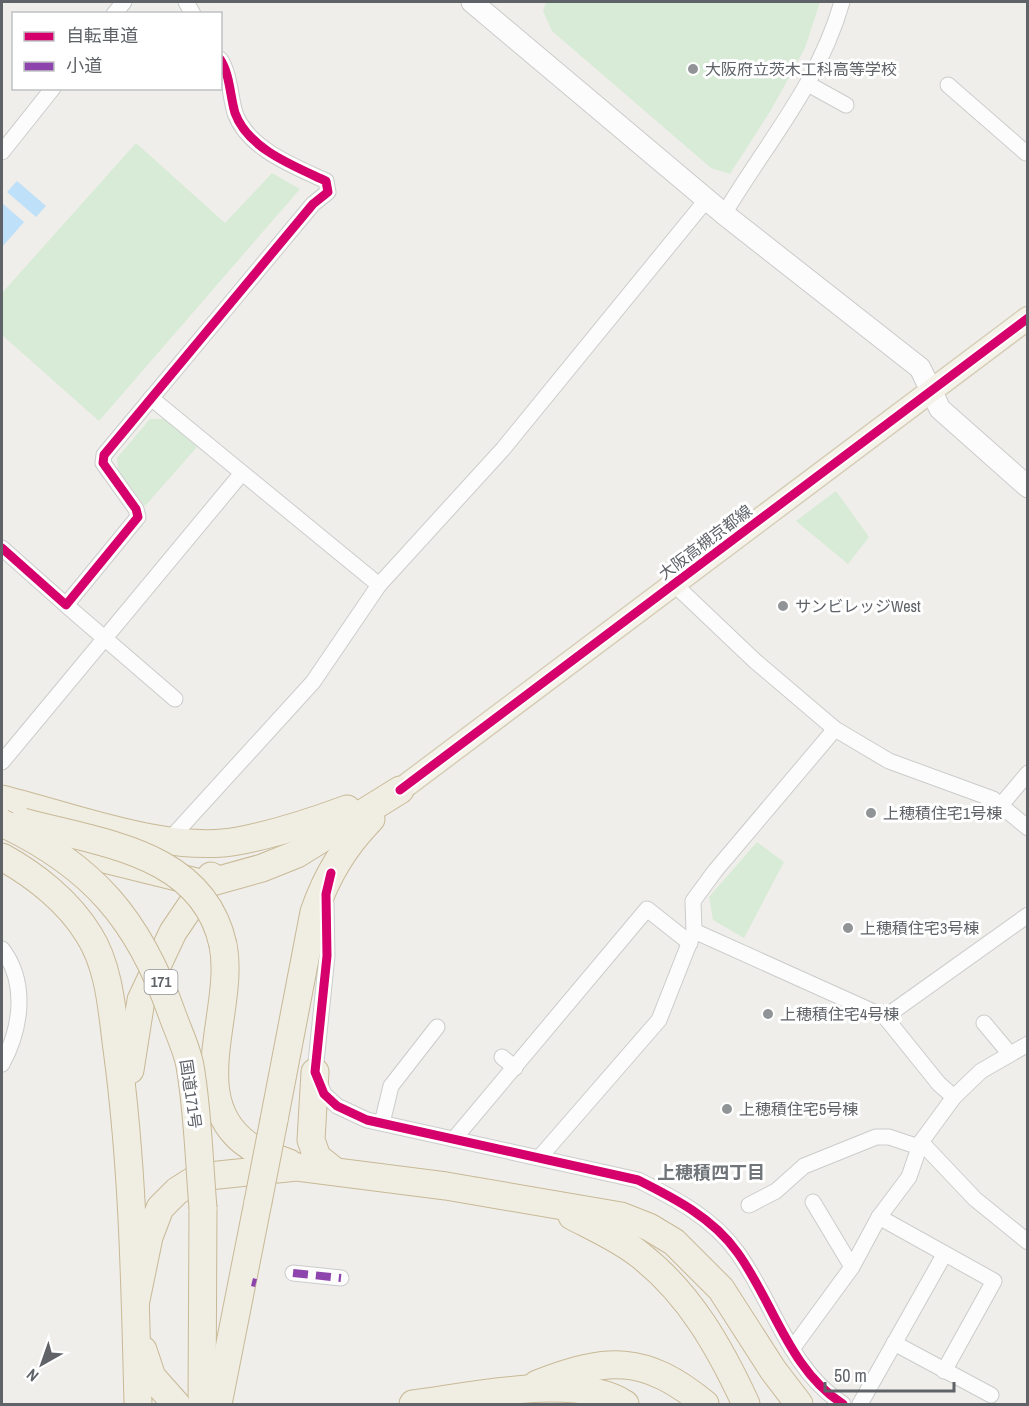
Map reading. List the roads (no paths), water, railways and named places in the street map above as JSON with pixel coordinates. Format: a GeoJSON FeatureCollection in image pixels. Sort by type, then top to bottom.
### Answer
{"type":"FeatureCollection","features":[{"type":"Feature","properties":{"kind":"highway"},"geometry":{"type":"LineString","coordinates":[[2,799],[120,830],[170,839],[237,841],[315,821],[400,790]]}},
{"type":"Feature","properties":{"kind":"highway"},"geometry":{"type":"LineString","coordinates":[[210,1401],[258,1202],[314,912],[331,873],[353,838],[400,790]]}},
{"type":"Feature","properties":{"kind":"highway"},"geometry":{"type":"LineString","coordinates":[[2,852],[205,884],[262,868],[297,854],[400,790]]}},
{"type":"Feature","properties":{"kind":"highway"},"geometry":{"type":"LineString","coordinates":[[2,817],[112,846],[158,861],[178,873],[203,898],[219,923],[223,945],[224,993],[215,1065],[216,1097],[229,1127],[251,1147],[297,1167]]}},
{"type":"Feature","properties":{"kind":"highway","name":"国道171号"},"geometry":{"type":"LineString","coordinates":[[2,823],[67,859],[98,886],[130,924],[158,974],[190,1065],[203,1208],[210,1401]]}},
{"type":"Feature","properties":{"kind":"highway"},"geometry":{"type":"LineString","coordinates":[[127,1122],[134,1034],[141,1000],[173,932],[237,841]]}},
{"type":"Feature","properties":{"kind":"highway"},"geometry":{"type":"LineString","coordinates":[[2,852],[68,906],[90,936],[106,975],[127,1122],[136,1300],[138,1404]]}},
{"type":"Feature","properties":{"kind":"highway"},"geometry":{"type":"LineString","coordinates":[[315,1072],[311,1140],[316,1156],[332,1169]]}},
{"type":"Feature","properties":{"kind":"highway"},"geometry":{"type":"LineString","coordinates":[[136,1300],[149,1238],[160,1208],[177,1191],[198,1177],[297,1167],[332,1169],[547,1202],[621,1216],[649,1227],[674,1242],[722,1289],[772,1370],[799,1404]]}},
{"type":"Feature","properties":{"kind":"highway"},"geometry":{"type":"LineString","coordinates":[[547,1202],[639,1254],[669,1280],[714,1341],[746,1404]]}},
{"type":"Feature","properties":{"kind":"highway"},"geometry":{"type":"LineString","coordinates":[[136,1332],[152,1377],[176,1404]]}},
{"type":"Feature","properties":{"kind":"highway"},"geometry":{"type":"LineString","coordinates":[[525,1389],[588,1366],[613,1363],[640,1368],[664,1378],[689,1391],[705,1404]]}},
{"type":"Feature","properties":{"kind":"highway"},"geometry":{"type":"LineString","coordinates":[[413,1404],[525,1389],[595,1393],[625,1404]]}},
{"type":"Feature","properties":{"kind":"main road","name":"大阪高槻京都線"},"geometry":{"type":"LineString","coordinates":[[400,790],[929,390],[1028,318]]}},
{"type":"Feature","properties":{"kind":"street"},"geometry":{"type":"LineString","coordinates":[[472,2],[724,214],[920,368],[940,409],[1028,487]]}},
{"type":"Feature","properties":{"kind":"street"},"geometry":{"type":"LineString","coordinates":[[724,214],[796,106],[832,36],[842,2]]}},
{"type":"Feature","properties":{"kind":"street"},"geometry":{"type":"LineString","coordinates":[[66,605],[138,517],[136,509],[103,463],[104,455],[313,204],[328,192],[326,181],[283,161],[247,134],[236,114],[222,66]]}},
{"type":"Feature","properties":{"kind":"street"},"geometry":{"type":"LineString","coordinates":[[808,84],[846,105]]}},
{"type":"Feature","properties":{"kind":"street"},"geometry":{"type":"LineString","coordinates":[[948,85],[1026,153],[1028,151]]}},
{"type":"Feature","properties":{"kind":"street"},"geometry":{"type":"LineString","coordinates":[[2,152],[51,90]]}},
{"type":"Feature","properties":{"kind":"street"},"geometry":{"type":"LineString","coordinates":[[170,839],[313,682],[379,585],[503,449],[707,199]]}},
{"type":"Feature","properties":{"kind":"street"},"geometry":{"type":"LineString","coordinates":[[151,398],[379,585]]}},
{"type":"Feature","properties":{"kind":"street"},"geometry":{"type":"LineString","coordinates":[[2,762],[242,473]]}},
{"type":"Feature","properties":{"kind":"street"},"geometry":{"type":"LineString","coordinates":[[2,548],[175,699]]}},
{"type":"Feature","properties":{"kind":"street"},"geometry":{"type":"LineString","coordinates":[[674,584],[755,661],[835,729],[889,761],[983,795],[1001,805],[1028,828]]}},
{"type":"Feature","properties":{"kind":"street"},"geometry":{"type":"LineString","coordinates":[[540,1157],[659,1020],[692,937],[693,901],[715,870],[835,729]]}},
{"type":"Feature","properties":{"kind":"street"},"geometry":{"type":"LineString","coordinates":[[1001,805],[1028,774]]}},
{"type":"Feature","properties":{"kind":"street"},"geometry":{"type":"LineString","coordinates":[[331,873],[326,894],[327,956],[315,1072],[324,1094],[338,1107],[367,1120],[638,1180],[674,1198],[707,1221],[736,1250],[759,1285],[792,1349],[821,1388],[843,1404]]}},
{"type":"Feature","properties":{"kind":"street"},"geometry":{"type":"LineString","coordinates":[[454,1139],[647,909],[692,937],[885,1017],[939,1084],[954,1097]]}},
{"type":"Feature","properties":{"kind":"street"},"geometry":{"type":"LineString","coordinates":[[885,1017],[1028,915]]}},
{"type":"Feature","properties":{"kind":"street"},"geometry":{"type":"LineString","coordinates":[[2,949],[14,970],[19,990],[18,1022],[2,1064]]}},
{"type":"Feature","properties":{"kind":"street"},"geometry":{"type":"LineString","coordinates":[[984,1023],[1010,1053]]}},
{"type":"Feature","properties":{"kind":"street"},"geometry":{"type":"LineString","coordinates":[[382,1123],[391,1086],[437,1027]]}},
{"type":"Feature","properties":{"kind":"street"},"geometry":{"type":"LineString","coordinates":[[792,1349],[852,1267],[879,1217],[909,1177],[920,1144],[954,1097],[981,1071],[1028,1044]]}},
{"type":"Feature","properties":{"kind":"street"},"geometry":{"type":"LineString","coordinates":[[502,1057],[515,1068]]}},
{"type":"Feature","properties":{"kind":"street"},"geometry":{"type":"LineString","coordinates":[[748,1206],[777,1191],[804,1166],[876,1137],[889,1137],[920,1144],[975,1199],[1028,1242]]}},
{"type":"Feature","properties":{"kind":"street"},"geometry":{"type":"LineString","coordinates":[[813,1202],[852,1267]]}},
{"type":"Feature","properties":{"kind":"street"},"geometry":{"type":"LineString","coordinates":[[879,1217],[994,1281],[944,1371]]}},
{"type":"Feature","properties":{"kind":"street"},"geometry":{"type":"LineString","coordinates":[[860,1404],[944,1255]]}},
{"type":"Feature","properties":{"kind":"street"},"geometry":{"type":"LineString","coordinates":[[293,1273],[340,1278]]}},
{"type":"Feature","properties":{"kind":"street"},"geometry":{"type":"LineString","coordinates":[[894,1343],[991,1395]]}},
{"type":"Feature","properties":{"kind":"water"},"geometry":{"type":"Polygon","coordinates":[[[17,181],[46,206],[36,217],[7,192],[17,181]]]}},
{"type":"Feature","properties":{"kind":"water"},"geometry":{"type":"Polygon","coordinates":[[[2,203],[24,222],[2,247],[2,203]]]}},
{"type":"Feature","properties":{"kind":"place","name":"大阪府立茨木工科高等学校"},"geometry":{"type":"Point","coordinates":[693,69]}},
{"type":"Feature","properties":{"kind":"place","name":"サンビレッジWest"},"geometry":{"type":"Point","coordinates":[783,606]}},
{"type":"Feature","properties":{"kind":"place","name":"上穂積住宅1号棟"},"geometry":{"type":"Point","coordinates":[871,813]}},
{"type":"Feature","properties":{"kind":"place","name":"上穂積住宅3号棟"},"geometry":{"type":"Point","coordinates":[848,928]}},
{"type":"Feature","properties":{"kind":"place","name":"上穂積住宅4号棟"},"geometry":{"type":"Point","coordinates":[768,1014]}},
{"type":"Feature","properties":{"kind":"place","name":"上穂積住宅5号棟"},"geometry":{"type":"Point","coordinates":[727,1109]}},
{"type":"Feature","properties":{"kind":"district","name":"上穂積四丁目"},"geometry":{"type":"Point","coordinates":[711,1173]}}]}
